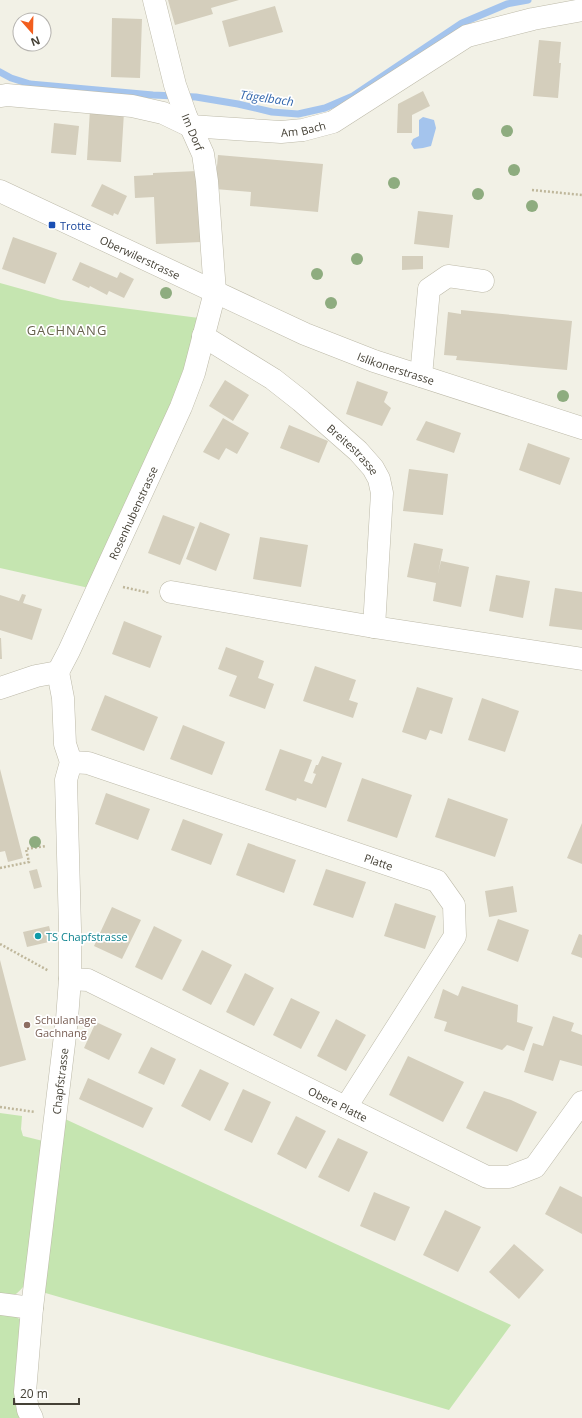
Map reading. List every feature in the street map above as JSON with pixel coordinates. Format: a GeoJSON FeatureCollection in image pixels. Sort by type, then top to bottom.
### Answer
{"type":"FeatureCollection","features":[{"type":"Feature","properties":{"kind":"street","name":"Im Dorf"},"geometry":{"type":"LineString","coordinates":[[154,0],[175,85],[186,116],[203,154],[207,181],[215,292]]}},
{"type":"Feature","properties":{"kind":"street","name":"Am Bach"},"geometry":{"type":"LineString","coordinates":[[0,96],[7,95],[132,106],[163,113],[281,132],[303,130],[333,122],[467,36],[533,19],[582,10]]}},
{"type":"Feature","properties":{"kind":"street","name":"Oberwilerstrasse"},"geometry":{"type":"LineString","coordinates":[[0,191],[215,292]]}},
{"type":"Feature","properties":{"kind":"street"},"geometry":{"type":"LineString","coordinates":[[421,376],[429,289],[448,276],[482,282]]}},
{"type":"Feature","properties":{"kind":"street","name":"Rosenhubenstrasse"},"geometry":{"type":"LineString","coordinates":[[58,672],[181,407],[194,373],[215,292]]}},
{"type":"Feature","properties":{"kind":"street","name":"Islikonerstrasse"},"geometry":{"type":"LineString","coordinates":[[215,292],[305,334],[374,361],[582,428]]}},
{"type":"Feature","properties":{"kind":"street","name":"Breitestrasse"},"geometry":{"type":"LineString","coordinates":[[203,336],[278,383],[301,401],[358,451],[373,468],[379,478],[382,493],[374,627]]}},
{"type":"Feature","properties":{"kind":"street"},"geometry":{"type":"LineString","coordinates":[[171,592],[374,627],[582,659]]}},
{"type":"Feature","properties":{"kind":"street"},"geometry":{"type":"LineString","coordinates":[[0,688],[36,676],[58,672],[63,698],[65,744],[71,762]]}},
{"type":"Feature","properties":{"kind":"street","name":"Chapfstrasse"},"geometry":{"type":"LineString","coordinates":[[32,1418],[28,1410],[25,1392],[32,1308],[56,1116],[70,979],[66,780],[71,762]]}},
{"type":"Feature","properties":{"kind":"street","name":"Platte"},"geometry":{"type":"LineString","coordinates":[[71,762],[88,764],[437,881],[454,905],[455,936],[346,1107]]}},
{"type":"Feature","properties":{"kind":"street","name":"Obere Platte"},"geometry":{"type":"LineString","coordinates":[[70,979],[88,980],[487,1177],[509,1177],[535,1167],[582,1102]]}},
{"type":"Feature","properties":{"kind":"street"},"geometry":{"type":"LineString","coordinates":[[0,1304],[32,1308]]}},
{"type":"Feature","properties":{"kind":"path"},"geometry":{"type":"LineString","coordinates":[[532,190],[582,195]]}},
{"type":"Feature","properties":{"kind":"path"},"geometry":{"type":"LineString","coordinates":[[101,582],[162,596],[171,592]]}},
{"type":"Feature","properties":{"kind":"path"},"geometry":{"type":"LineString","coordinates":[[0,868],[29,862],[26,852]]}},
{"type":"Feature","properties":{"kind":"path"},"geometry":{"type":"LineString","coordinates":[[0,944],[44,969],[70,979]]}},
{"type":"Feature","properties":{"kind":"path"},"geometry":{"type":"LineString","coordinates":[[0,1106],[56,1116]]}},
{"type":"Feature","properties":{"kind":"green space"},"geometry":{"type":"Polygon","coordinates":[[[0,283],[61,300],[199,318],[180,392],[89,588],[0,568],[0,283]]]}},
{"type":"Feature","properties":{"kind":"green space"},"geometry":{"type":"Polygon","coordinates":[[[0,1113],[22,1116],[21,1129],[23,1136],[43,1141],[26,1284],[18,1293],[9,1297],[0,1297],[0,1113]]]}},
{"type":"Feature","properties":{"kind":"green space"},"geometry":{"type":"Polygon","coordinates":[[[65,1119],[511,1325],[449,1410],[42,1292],[65,1119]]]}},
{"type":"Feature","properties":{"kind":"green space"},"geometry":{"type":"Polygon","coordinates":[[[0,1311],[10,1313],[21,1320],[26,1418],[0,1418],[0,1311]]]}},
{"type":"Feature","properties":{"kind":"water"},"geometry":{"type":"Polygon","coordinates":[[[423,117],[434,120],[436,128],[431,146],[414,149],[411,144],[413,139],[419,136],[419,120],[423,117]]]}},
{"type":"Feature","properties":{"kind":"building"},"geometry":{"type":"Polygon","coordinates":[[[168,0],[239,0],[211,8],[213,14],[175,25],[168,0]]]}},
{"type":"Feature","properties":{"kind":"building"},"geometry":{"type":"Polygon","coordinates":[[[275,6],[283,32],[229,47],[222,21],[275,6]]]}},
{"type":"Feature","properties":{"kind":"building"},"geometry":{"type":"Polygon","coordinates":[[[112,18],[142,19],[140,78],[111,77],[112,18]]]}},
{"type":"Feature","properties":{"kind":"building"},"geometry":{"type":"Polygon","coordinates":[[[539,40],[561,42],[558,98],[533,96],[539,40]]]}},
{"type":"Feature","properties":{"kind":"building"},"geometry":{"type":"Polygon","coordinates":[[[423,91],[430,106],[412,115],[412,133],[397,133],[398,104],[423,91]]]}},
{"type":"Feature","properties":{"kind":"building"},"geometry":{"type":"Polygon","coordinates":[[[90,109],[124,112],[121,162],[87,160],[90,109]]]}},
{"type":"Feature","properties":{"kind":"building"},"geometry":{"type":"Polygon","coordinates":[[[54,123],[79,126],[76,155],[51,153],[54,123]]]}},
{"type":"Feature","properties":{"kind":"building"},"geometry":{"type":"Polygon","coordinates":[[[218,155],[323,164],[318,212],[250,206],[251,192],[215,189],[218,155]]]}},
{"type":"Feature","properties":{"kind":"building"},"geometry":{"type":"Polygon","coordinates":[[[197,171],[201,242],[156,244],[154,197],[135,198],[134,176],[153,175],[153,173],[197,171]]]}},
{"type":"Feature","properties":{"kind":"building"},"geometry":{"type":"Polygon","coordinates":[[[102,184],[127,196],[118,215],[114,213],[113,216],[91,206],[102,184]]]}},
{"type":"Feature","properties":{"kind":"building"},"geometry":{"type":"Polygon","coordinates":[[[418,211],[453,215],[449,248],[414,244],[418,211]]]}},
{"type":"Feature","properties":{"kind":"building"},"geometry":{"type":"Polygon","coordinates":[[[13,237],[57,253],[45,284],[2,269],[13,237]]]}},
{"type":"Feature","properties":{"kind":"building"},"geometry":{"type":"Polygon","coordinates":[[[402,256],[423,256],[423,269],[402,270],[402,256]]]}},
{"type":"Feature","properties":{"kind":"building"},"geometry":{"type":"Polygon","coordinates":[[[80,262],[117,278],[120,272],[134,279],[124,298],[109,291],[107,295],[90,286],[89,288],[72,280],[80,262]]]}},
{"type":"Feature","properties":{"kind":"building"},"geometry":{"type":"Polygon","coordinates":[[[461,310],[572,321],[567,370],[456,360],[457,356],[444,355],[448,312],[461,314],[461,310]]]}},
{"type":"Feature","properties":{"kind":"building"},"geometry":{"type":"Polygon","coordinates":[[[225,380],[249,395],[233,421],[209,406],[225,380]]]}},
{"type":"Feature","properties":{"kind":"building"},"geometry":{"type":"Polygon","coordinates":[[[357,381],[388,392],[384,402],[391,408],[382,426],[346,414],[357,381]]]}},
{"type":"Feature","properties":{"kind":"building"},"geometry":{"type":"Polygon","coordinates":[[[223,418],[249,433],[237,454],[226,448],[219,460],[203,452],[223,418]]]}},
{"type":"Feature","properties":{"kind":"building"},"geometry":{"type":"Polygon","coordinates":[[[426,421],[461,433],[454,453],[416,440],[426,421]]]}},
{"type":"Feature","properties":{"kind":"building"},"geometry":{"type":"Polygon","coordinates":[[[289,425],[328,441],[319,463],[280,448],[289,425]]]}},
{"type":"Feature","properties":{"kind":"building"},"geometry":{"type":"Polygon","coordinates":[[[528,443],[570,458],[560,485],[519,470],[528,443]]]}},
{"type":"Feature","properties":{"kind":"building"},"geometry":{"type":"Polygon","coordinates":[[[409,469],[448,474],[443,515],[403,511],[409,469]]]}},
{"type":"Feature","properties":{"kind":"building"},"geometry":{"type":"Polygon","coordinates":[[[163,515],[195,527],[180,565],[148,553],[163,515]]]}},
{"type":"Feature","properties":{"kind":"building"},"geometry":{"type":"Polygon","coordinates":[[[200,522],[230,534],[216,571],[186,559],[200,522]]]}},
{"type":"Feature","properties":{"kind":"building"},"geometry":{"type":"Polygon","coordinates":[[[260,537],[308,545],[301,587],[253,579],[260,537]]]}},
{"type":"Feature","properties":{"kind":"building"},"geometry":{"type":"Polygon","coordinates":[[[414,543],[443,549],[438,574],[441,561],[469,567],[461,607],[433,601],[436,583],[407,577],[414,543]]]}},
{"type":"Feature","properties":{"kind":"building"},"geometry":{"type":"Polygon","coordinates":[[[496,575],[530,581],[523,618],[489,611],[496,575]]]}},
{"type":"Feature","properties":{"kind":"building"},"geometry":{"type":"Polygon","coordinates":[[[555,588],[582,592],[582,630],[549,626],[555,588]]]}},
{"type":"Feature","properties":{"kind":"building"},"geometry":{"type":"Polygon","coordinates":[[[22,594],[26,595],[23,603],[42,609],[32,640],[0,630],[0,595],[19,601],[22,594]]]}},
{"type":"Feature","properties":{"kind":"building"},"geometry":{"type":"Polygon","coordinates":[[[124,621],[162,636],[150,668],[112,654],[124,621]]]}},
{"type":"Feature","properties":{"kind":"building"},"geometry":{"type":"Polygon","coordinates":[[[1,638],[2,659],[0,659],[1,638]]]}},
{"type":"Feature","properties":{"kind":"building"},"geometry":{"type":"Polygon","coordinates":[[[226,647],[264,661],[258,678],[274,684],[265,709],[229,696],[237,676],[218,669],[226,647]]]}},
{"type":"Feature","properties":{"kind":"building"},"geometry":{"type":"Polygon","coordinates":[[[315,666],[356,680],[349,700],[358,703],[353,718],[303,701],[315,666]]]}},
{"type":"Feature","properties":{"kind":"building"},"geometry":{"type":"Polygon","coordinates":[[[417,687],[453,698],[442,734],[430,730],[426,740],[402,732],[417,687]]]}},
{"type":"Feature","properties":{"kind":"building"},"geometry":{"type":"Polygon","coordinates":[[[105,695],[158,717],[144,751],[91,730],[105,695]]]}},
{"type":"Feature","properties":{"kind":"building"},"geometry":{"type":"Polygon","coordinates":[[[482,698],[519,711],[505,752],[468,740],[482,698]]]}},
{"type":"Feature","properties":{"kind":"building"},"geometry":{"type":"Polygon","coordinates":[[[183,725],[225,742],[212,775],[170,759],[183,725]]]}},
{"type":"Feature","properties":{"kind":"building"},"geometry":{"type":"Polygon","coordinates":[[[280,749],[312,760],[304,781],[312,784],[316,774],[313,773],[322,756],[342,763],[326,808],[297,798],[296,801],[265,790],[280,749]]]}},
{"type":"Feature","properties":{"kind":"building"},"geometry":{"type":"Polygon","coordinates":[[[0,769],[23,858],[8,862],[5,851],[0,852],[0,769]]]}},
{"type":"Feature","properties":{"kind":"building"},"geometry":{"type":"Polygon","coordinates":[[[362,778],[412,795],[397,838],[347,821],[362,778]]]}},
{"type":"Feature","properties":{"kind":"building"},"geometry":{"type":"Polygon","coordinates":[[[106,793],[150,809],[138,840],[95,824],[106,793]]]}},
{"type":"Feature","properties":{"kind":"building"},"geometry":{"type":"Polygon","coordinates":[[[448,798],[508,819],[495,857],[435,837],[448,798]]]}},
{"type":"Feature","properties":{"kind":"building"},"geometry":{"type":"Polygon","coordinates":[[[183,819],[223,834],[211,865],[171,850],[183,819]]]}},
{"type":"Feature","properties":{"kind":"building"},"geometry":{"type":"Polygon","coordinates":[[[582,823],[582,864],[567,858],[582,823]]]}},
{"type":"Feature","properties":{"kind":"building"},"geometry":{"type":"Polygon","coordinates":[[[248,843],[296,860],[284,893],[236,875],[248,843]]]}},
{"type":"Feature","properties":{"kind":"building"},"geometry":{"type":"Polygon","coordinates":[[[37,869],[42,887],[34,889],[29,871],[37,869]]]}},
{"type":"Feature","properties":{"kind":"building"},"geometry":{"type":"Polygon","coordinates":[[[326,869],[366,882],[353,918],[313,905],[326,869]]]}},
{"type":"Feature","properties":{"kind":"building"},"geometry":{"type":"Polygon","coordinates":[[[513,886],[517,912],[489,917],[485,891],[513,886]]]}},
{"type":"Feature","properties":{"kind":"building"},"geometry":{"type":"Polygon","coordinates":[[[395,903],[436,916],[425,949],[384,936],[395,903]]]}},
{"type":"Feature","properties":{"kind":"building"},"geometry":{"type":"Polygon","coordinates":[[[112,907],[141,920],[122,959],[94,946],[112,907]]]}},
{"type":"Feature","properties":{"kind":"building"},"geometry":{"type":"Polygon","coordinates":[[[498,919],[529,930],[518,962],[487,950],[498,919]]]}},
{"type":"Feature","properties":{"kind":"building","name":"TS Chapfstrasse"},"geometry":{"type":"Polygon","coordinates":[[[49,926],[53,941],[27,947],[23,932],[49,926]]]}},
{"type":"Feature","properties":{"kind":"building"},"geometry":{"type":"Polygon","coordinates":[[[154,926],[182,940],[162,980],[135,967],[154,926]]]}},
{"type":"Feature","properties":{"kind":"building"},"geometry":{"type":"Polygon","coordinates":[[[579,934],[582,935],[582,958],[571,954],[579,934]]]}},
{"type":"Feature","properties":{"kind":"building"},"geometry":{"type":"Polygon","coordinates":[[[202,950],[232,965],[211,1005],[182,990],[202,950]]]}},
{"type":"Feature","properties":{"kind":"building"},"geometry":{"type":"Polygon","coordinates":[[[0,960],[26,1060],[0,1067],[0,960]]]}},
{"type":"Feature","properties":{"kind":"building"},"geometry":{"type":"Polygon","coordinates":[[[245,973],[274,988],[254,1026],[226,1012],[245,973]]]}},
{"type":"Feature","properties":{"kind":"building"},"geometry":{"type":"Polygon","coordinates":[[[462,986],[518,1005],[517,1022],[533,1027],[524,1051],[507,1045],[502,1050],[444,1031],[447,1022],[434,1018],[443,989],[458,996],[462,986]]]}},
{"type":"Feature","properties":{"kind":"building"},"geometry":{"type":"Polygon","coordinates":[[[291,998],[320,1012],[301,1049],[273,1035],[291,998]]]}},
{"type":"Feature","properties":{"kind":"building"},"geometry":{"type":"Polygon","coordinates":[[[553,1016],[574,1023],[571,1031],[582,1035],[582,1066],[560,1060],[553,1081],[524,1072],[533,1043],[543,1046],[553,1016]]]}},
{"type":"Feature","properties":{"kind":"building"},"geometry":{"type":"Polygon","coordinates":[[[336,1019],[366,1035],[346,1071],[317,1056],[336,1019]]]}},
{"type":"Feature","properties":{"kind":"building"},"geometry":{"type":"Polygon","coordinates":[[[96,1022],[122,1034],[109,1060],[84,1048],[96,1022]]]}},
{"type":"Feature","properties":{"kind":"building"},"geometry":{"type":"Polygon","coordinates":[[[151,1047],[176,1059],[164,1085],[138,1073],[151,1047]]]}},
{"type":"Feature","properties":{"kind":"building"},"geometry":{"type":"Polygon","coordinates":[[[408,1056],[464,1082],[443,1122],[389,1095],[408,1056]]]}},
{"type":"Feature","properties":{"kind":"building"},"geometry":{"type":"Polygon","coordinates":[[[200,1069],[229,1083],[210,1121],[181,1106],[200,1069]]]}},
{"type":"Feature","properties":{"kind":"building"},"geometry":{"type":"Polygon","coordinates":[[[88,1078],[153,1108],[143,1128],[79,1099],[88,1078]]]}},
{"type":"Feature","properties":{"kind":"building"},"geometry":{"type":"Polygon","coordinates":[[[243,1089],[271,1102],[252,1143],[224,1130],[243,1089]]]}},
{"type":"Feature","properties":{"kind":"building"},"geometry":{"type":"Polygon","coordinates":[[[484,1091],[511,1100],[537,1112],[517,1152],[466,1128],[484,1091]]]}},
{"type":"Feature","properties":{"kind":"building"},"geometry":{"type":"Polygon","coordinates":[[[296,1116],[326,1131],[306,1169],[277,1154],[296,1116]]]}},
{"type":"Feature","properties":{"kind":"building"},"geometry":{"type":"Polygon","coordinates":[[[338,1138],[368,1152],[349,1192],[318,1177],[338,1138]]]}},
{"type":"Feature","properties":{"kind":"building"},"geometry":{"type":"Polygon","coordinates":[[[560,1186],[582,1197],[582,1234],[545,1214],[560,1186]]]}},
{"type":"Feature","properties":{"kind":"building"},"geometry":{"type":"Polygon","coordinates":[[[374,1192],[410,1207],[395,1241],[360,1226],[374,1192]]]}},
{"type":"Feature","properties":{"kind":"building"},"geometry":{"type":"Polygon","coordinates":[[[445,1210],[481,1227],[458,1272],[423,1255],[445,1210]]]}},
{"type":"Feature","properties":{"kind":"building"},"geometry":{"type":"Polygon","coordinates":[[[514,1244],[544,1270],[519,1299],[489,1272],[514,1244]]]}},
{"type":"Feature","properties":{"kind":"waterway","name":"Tägelbach"},"geometry":{"type":"LineString","coordinates":[[0,72],[11,78],[30,84],[153,95],[196,97],[238,104],[272,112],[298,114],[325,108],[353,96],[462,23],[507,4],[528,0]]}},
{"type":"Feature","properties":{"kind":"place","name":"Trotte"},"geometry":{"type":"Point","coordinates":[52,225]}},
{"type":"Feature","properties":{"kind":"place","name":"TS Chapfstrasse"},"geometry":{"type":"Point","coordinates":[38,936]}},
{"type":"Feature","properties":{"kind":"place","name":"Schulanlage Gachnang"},"geometry":{"type":"Point","coordinates":[27,1025]}},
{"type":"Feature","properties":{"kind":"district","name":"GACHNANG"},"geometry":{"type":"Point","coordinates":[67,330]}}]}
